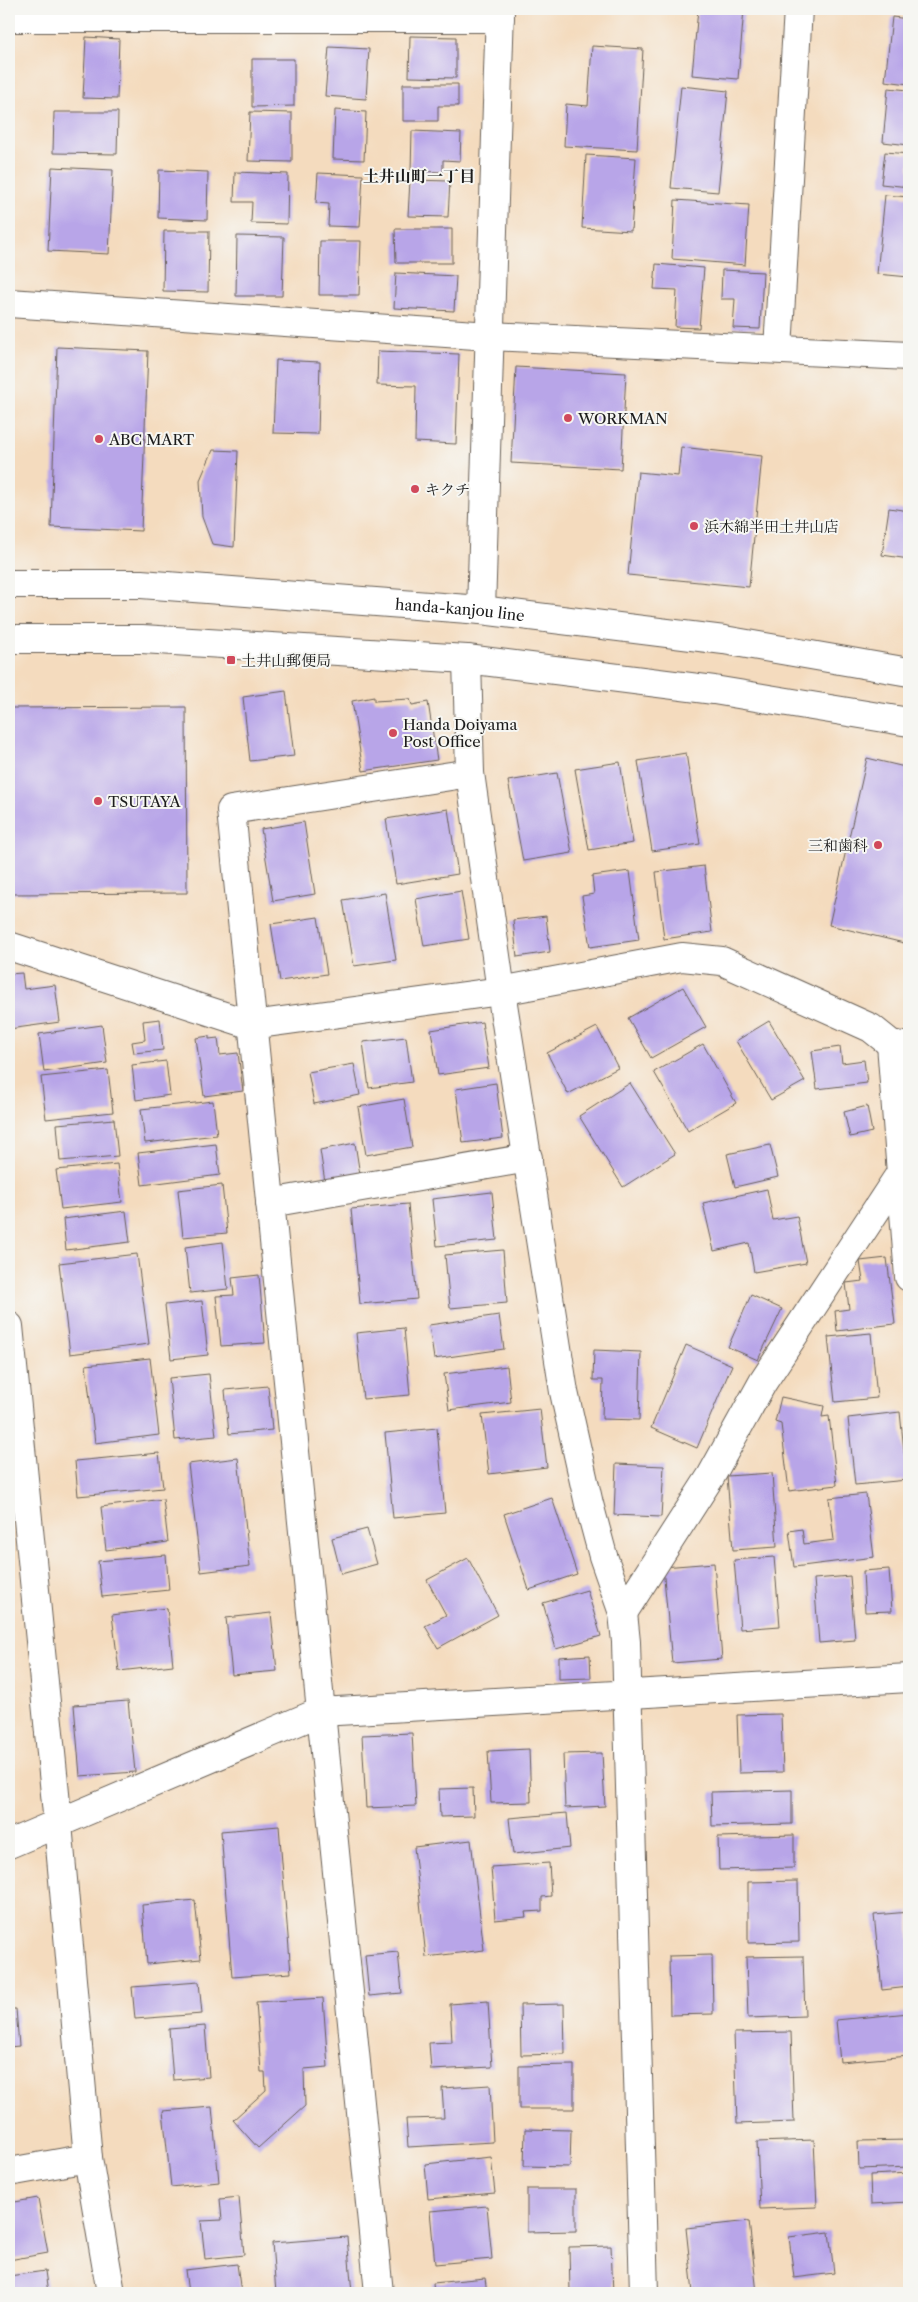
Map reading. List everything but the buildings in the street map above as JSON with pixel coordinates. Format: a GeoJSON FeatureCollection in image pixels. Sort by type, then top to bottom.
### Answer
{"type":"FeatureCollection","features":[{"type":"Feature","properties":{"kind":"street"},"geometry":{"type":"LineString","coordinates":[[778,349],[798,9]]}},
{"type":"Feature","properties":{"kind":"street"},"geometry":{"type":"LineString","coordinates":[[9,18],[500,13],[481,610]]}},
{"type":"Feature","properties":{"kind":"street"},"geometry":{"type":"LineString","coordinates":[[9,303],[490,336],[909,356]]}},
{"type":"Feature","properties":{"kind":"street","name":"handa-kanjou line"},"geometry":{"type":"LineString","coordinates":[[9,584],[141,584],[481,610],[724,640],[909,672]]}},
{"type":"Feature","properties":{"kind":"street"},"geometry":{"type":"LineString","coordinates":[[9,639],[142,639],[467,659],[714,690],[909,722]]}},
{"type":"Feature","properties":{"kind":"street"},"geometry":{"type":"LineString","coordinates":[[467,659],[470,772],[501,991],[564,1392],[589,1504],[603,1556],[623,1614],[626,1642],[644,2293]]}},
{"type":"Feature","properties":{"kind":"street"},"geometry":{"type":"LineString","coordinates":[[379,2293],[231,810],[470,772]]}},
{"type":"Feature","properties":{"kind":"street"},"geometry":{"type":"LineString","coordinates":[[9,946],[252,1025],[501,991],[682,957],[722,961],[871,1028],[900,1045],[900,1174],[909,1277]]}},
{"type":"Feature","properties":{"kind":"street"},"geometry":{"type":"LineString","coordinates":[[270,1203],[528,1158]]}},
{"type":"Feature","properties":{"kind":"street"},"geometry":{"type":"LineString","coordinates":[[623,1614],[711,1476],[763,1382],[900,1174]]}},
{"type":"Feature","properties":{"kind":"street"},"geometry":{"type":"LineString","coordinates":[[9,1326],[58,1824],[88,2158],[111,2293]]}},
{"type":"Feature","properties":{"kind":"street"},"geometry":{"type":"LineString","coordinates":[[9,1844],[320,1712],[909,1678]]}},
{"type":"Feature","properties":{"kind":"street"},"geometry":{"type":"LineString","coordinates":[[9,2172],[88,2158]]}},
{"type":"Feature","properties":{"kind":"place","name":"WORKMAN"},"geometry":{"type":"Point","coordinates":[568,418]}},
{"type":"Feature","properties":{"kind":"place","name":"ABC MART"},"geometry":{"type":"Point","coordinates":[99,439]}},
{"type":"Feature","properties":{"kind":"place","name":"キクチ"},"geometry":{"type":"Point","coordinates":[415,489]}},
{"type":"Feature","properties":{"kind":"place","name":"浜木綿半田土井山店"},"geometry":{"type":"Point","coordinates":[694,526]}},
{"type":"Feature","properties":{"kind":"place","name":"土井山郵便局"},"geometry":{"type":"Point","coordinates":[231,660]}},
{"type":"Feature","properties":{"kind":"place","name":"Handa Doiyama Post Office"},"geometry":{"type":"Point","coordinates":[393,733]}},
{"type":"Feature","properties":{"kind":"place","name":"TSUTAYA"},"geometry":{"type":"Point","coordinates":[98,801]}},
{"type":"Feature","properties":{"kind":"place","name":"三和歯科"},"geometry":{"type":"Point","coordinates":[878,845]}},
{"type":"Feature","properties":{"kind":"district","name":"土井山町一丁目"},"geometry":{"type":"Point","coordinates":[419,176]}}]}
